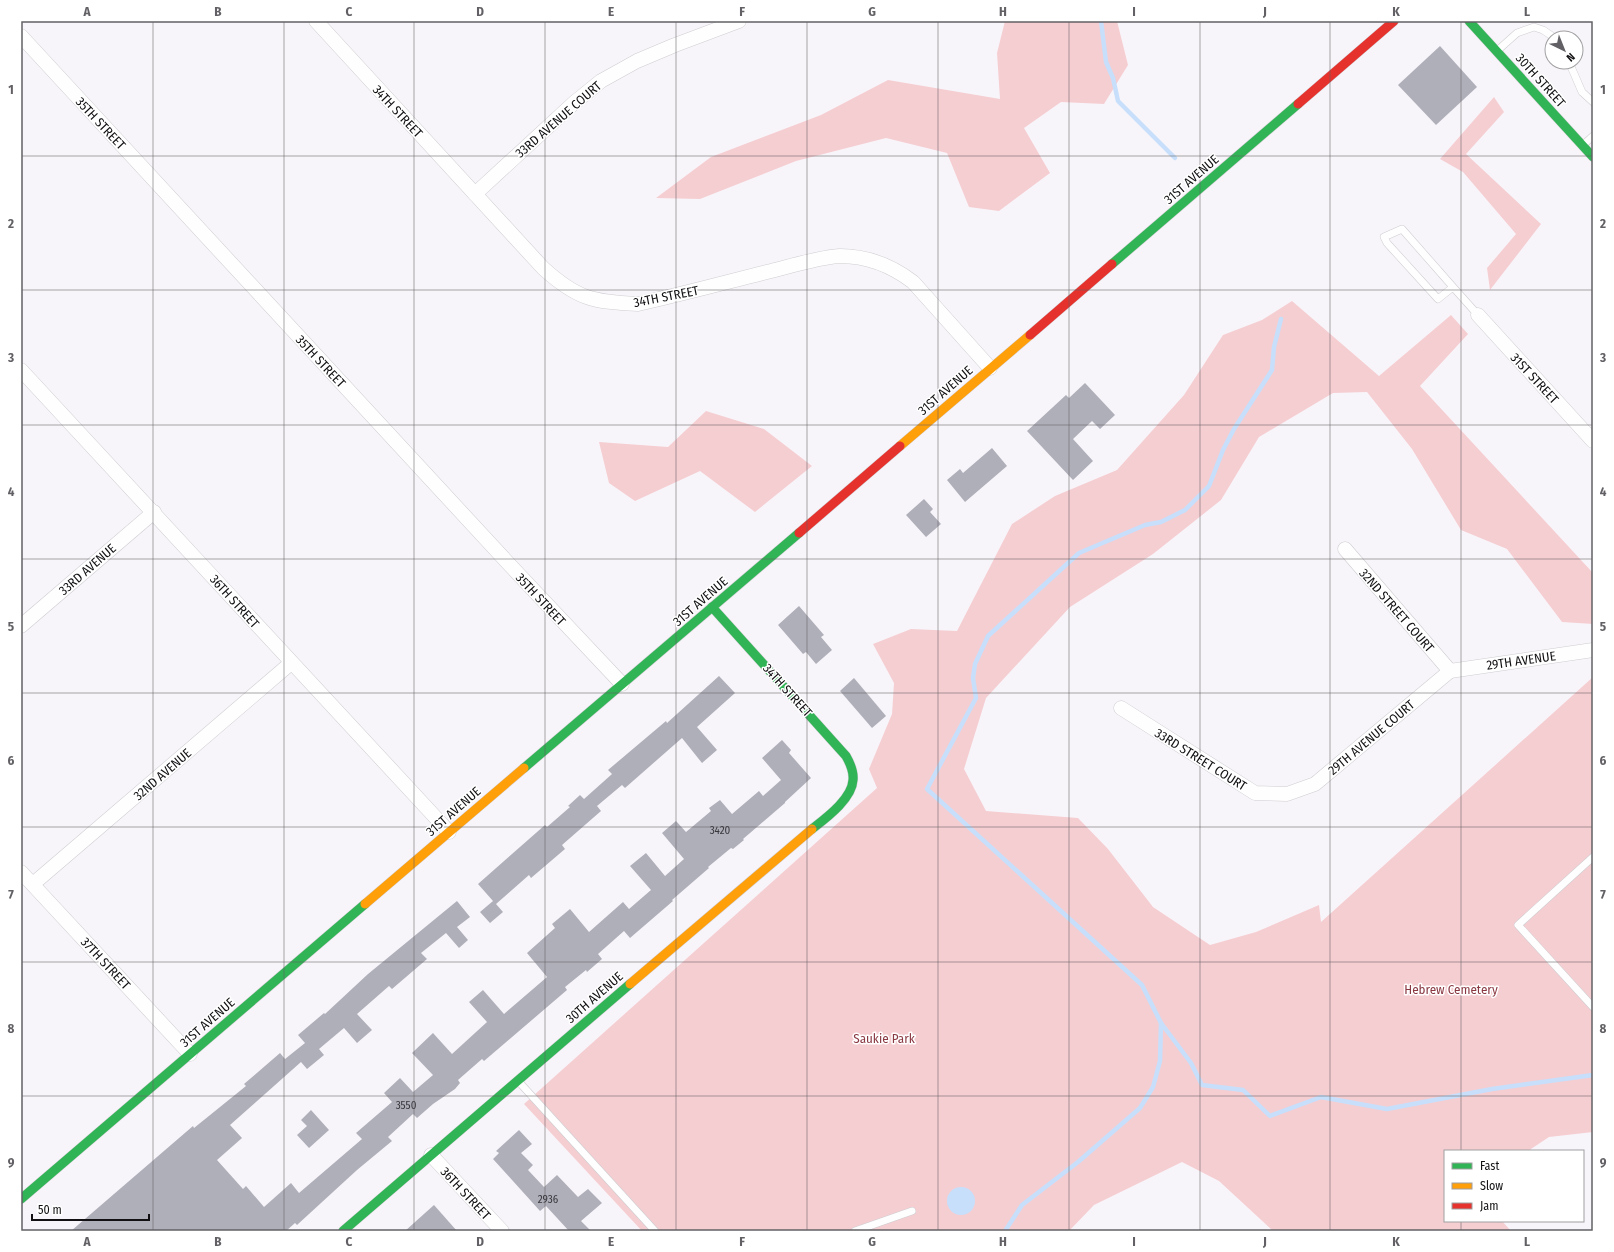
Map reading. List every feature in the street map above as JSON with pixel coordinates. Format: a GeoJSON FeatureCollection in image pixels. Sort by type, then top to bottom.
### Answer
{"type":"FeatureCollection","features":[{"type":"Feature","properties":{"kind":"street","name":"34TH STREET"},"geometry":{"type":"LineString","coordinates":[[316,21],[543,268],[560,283],[582,296],[613,303],[638,304],[800,263],[840,256],[864,259],[884,263],[899,271],[913,282],[990,368]]}},
{"type":"Feature","properties":{"kind":"street","name":"33RD AVENUE COURT"},"geometry":{"type":"LineString","coordinates":[[475,194],[575,102],[601,82],[637,61],[739,21]]}},
{"type":"Feature","properties":{"kind":"street","name":"31ST AVENUE"},"geometry":{"type":"LineString","coordinates":[[21,1199],[1394,21]]}},
{"type":"Feature","properties":{"kind":"street","name":"30TH STREET"},"geometry":{"type":"LineString","coordinates":[[1469,21],[1593,157]]}},
{"type":"Feature","properties":{"kind":"street","name":"35TH STREET"},"geometry":{"type":"LineString","coordinates":[[21,36],[497,552],[622,684]]}},
{"type":"Feature","properties":{"kind":"street","name":"31ST STREET"},"geometry":{"type":"LineString","coordinates":[[1478,315],[1593,441]]}},
{"type":"Feature","properties":{"kind":"street","name":"36TH STREET"},"geometry":{"type":"LineString","coordinates":[[21,370],[449,832]]}},
{"type":"Feature","properties":{"kind":"street","name":"33RD AVENUE"},"geometry":{"type":"LineString","coordinates":[[21,626],[154,512]]}},
{"type":"Feature","properties":{"kind":"street","name":"32ND STREET COURT"},"geometry":{"type":"LineString","coordinates":[[1345,548],[1450,671]]}},
{"type":"Feature","properties":{"kind":"street","name":"34TH STREET"},"geometry":{"type":"LineString","coordinates":[[712,607],[846,756],[853,769],[855,779]]}},
{"type":"Feature","properties":{"kind":"street","name":"29TH AVENUE"},"geometry":{"type":"LineString","coordinates":[[1450,671],[1593,650]]}},
{"type":"Feature","properties":{"kind":"street","name":"32ND AVENUE"},"geometry":{"type":"LineString","coordinates":[[32,884],[291,663]]}},
{"type":"Feature","properties":{"kind":"street","name":"29TH AVENUE COURT"},"geometry":{"type":"LineString","coordinates":[[1287,794],[1315,784],[1450,671]]}},
{"type":"Feature","properties":{"kind":"street","name":"33RD STREET COURT"},"geometry":{"type":"LineString","coordinates":[[1121,708],[1255,793],[1287,794]]}},
{"type":"Feature","properties":{"kind":"street","name":"30TH AVENUE"},"geometry":{"type":"LineString","coordinates":[[343,1231],[671,948],[835,810],[855,779]]}},
{"type":"Feature","properties":{"kind":"street","name":"37TH STREET"},"geometry":{"type":"LineString","coordinates":[[21,872],[190,1054]]}},
{"type":"Feature","properties":{"kind":"street","name":"36TH STREET"},"geometry":{"type":"LineString","coordinates":[[430,1155],[502,1231]]}},
{"type":"Feature","properties":{"kind":"lane"},"geometry":{"type":"LineString","coordinates":[[1496,51],[1517,33],[1534,27],[1544,31]]}},
{"type":"Feature","properties":{"kind":"lane"},"geometry":{"type":"LineString","coordinates":[[1572,70],[1582,92],[1593,102]]}},
{"type":"Feature","properties":{"kind":"lane"},"geometry":{"type":"LineString","coordinates":[[1582,146],[1593,136]]}},
{"type":"Feature","properties":{"kind":"lane"},"geometry":{"type":"LineString","coordinates":[[1453,287],[1438,299],[1384,238],[1402,229],[1478,315]]}},
{"type":"Feature","properties":{"kind":"lane"},"geometry":{"type":"LineString","coordinates":[[1593,857],[1518,925],[1593,1007]]}},
{"type":"Feature","properties":{"kind":"lane"},"geometry":{"type":"LineString","coordinates":[[517,1080],[655,1231]]}},
{"type":"Feature","properties":{"kind":"lane"},"geometry":{"type":"LineString","coordinates":[[855,1231],[912,1212]]}},
{"type":"Feature","properties":{"kind":"green space"},"geometry":{"type":"Polygon","coordinates":[[[1005,21],[1117,21],[1128,65],[1104,104],[1061,102],[1024,128],[1050,173],[999,211],[969,207],[947,153],[886,138],[796,161],[700,199],[656,198],[711,157],[821,115],[888,80],[1000,99],[997,53],[1005,21]]]}},
{"type":"Feature","properties":{"kind":"green space"},"geometry":{"type":"Polygon","coordinates":[[[1494,97],[1504,112],[1466,154],[1541,224],[1490,290],[1487,268],[1516,234],[1463,172],[1440,159],[1494,97]]]}},
{"type":"Feature","properties":{"kind":"green space"},"geometry":{"type":"Polygon","coordinates":[[[1292,301],[1379,376],[1451,315],[1468,334],[1420,386],[1593,573],[1593,624],[1562,622],[1507,549],[1461,530],[1412,449],[1367,392],[1333,393],[1259,437],[1221,500],[1153,554],[1070,607],[986,698],[964,769],[986,811],[1078,818],[1108,849],[1153,907],[1210,945],[1256,932],[1319,905],[1321,922],[1593,677],[1593,1132],[1549,1137],[1530,1150],[1444,1150],[1444,1222],[1503,1222],[1511,1231],[1273,1231],[1219,1181],[1182,1162],[1094,1205],[1069,1231],[642,1231],[524,1104],[877,788],[869,769],[892,714],[894,683],[873,644],[911,629],[957,631],[1012,524],[1055,496],[1117,470],[1184,395],[1223,335],[1262,320],[1292,301]]]}},
{"type":"Feature","properties":{"kind":"green space"},"geometry":{"type":"Polygon","coordinates":[[[706,411],[764,429],[812,466],[755,512],[700,471],[635,501],[609,483],[599,442],[668,447],[706,411]]]}},
{"type":"Feature","properties":{"kind":"water"},"geometry":{"type":"Polygon","coordinates":[[[961,1187],[971,1191],[975,1201],[971,1211],[961,1215],[951,1211],[947,1201],[951,1191],[961,1187]]]}},
{"type":"Feature","properties":{"kind":"building"},"geometry":{"type":"Polygon","coordinates":[[[1440,46],[1477,87],[1436,125],[1398,85],[1440,46]]]}},
{"type":"Feature","properties":{"kind":"building"},"geometry":{"type":"Polygon","coordinates":[[[1085,383],[1115,415],[1100,429],[1092,421],[1073,439],[1093,461],[1073,480],[1027,431],[1066,395],[1069,398],[1085,383]]]}},
{"type":"Feature","properties":{"kind":"building"},"geometry":{"type":"Polygon","coordinates":[[[992,448],[1007,466],[965,502],[947,480],[960,469],[963,473],[992,448]]]}},
{"type":"Feature","properties":{"kind":"building"},"geometry":{"type":"Polygon","coordinates":[[[924,499],[933,509],[930,512],[941,524],[926,537],[906,515],[924,499]]]}},
{"type":"Feature","properties":{"kind":"building"},"geometry":{"type":"Polygon","coordinates":[[[799,606],[824,635],[821,637],[832,650],[816,664],[806,652],[803,654],[778,625],[799,606]]]}},
{"type":"Feature","properties":{"kind":"building"},"geometry":{"type":"Polygon","coordinates":[[[719,676],[735,693],[697,727],[717,750],[702,763],[682,738],[625,788],[622,785],[597,806],[601,811],[562,845],[565,849],[531,878],[529,875],[496,904],[503,912],[490,923],[480,912],[493,901],[478,884],[545,825],[547,827],[570,807],[568,806],[580,795],[584,799],[612,774],[608,770],[666,721],[667,723],[719,676]]]}},
{"type":"Feature","properties":{"kind":"building"},"geometry":{"type":"Polygon","coordinates":[[[854,678],[886,716],[872,728],[840,691],[854,678]]]}},
{"type":"Feature","properties":{"kind":"building"},"geometry":{"type":"Polygon","coordinates":[[[782,740],[791,750],[789,753],[811,778],[785,803],[743,839],[744,840],[733,849],[731,848],[708,867],[709,868],[672,900],[673,901],[630,938],[624,931],[598,954],[602,959],[587,972],[586,970],[565,987],[567,990],[484,1061],[482,1059],[458,1080],[460,1083],[455,1089],[433,1104],[417,1118],[413,1114],[388,1137],[392,1141],[357,1170],[297,1225],[295,1223],[286,1231],[71,1231],[193,1126],[194,1128],[246,1086],[244,1084],[280,1053],[285,1059],[305,1043],[298,1035],[324,1013],[325,1014],[368,974],[457,901],[470,917],[457,927],[468,940],[459,948],[446,933],[421,953],[427,959],[392,989],[389,986],[357,1014],[372,1030],[357,1043],[344,1028],[319,1049],[324,1055],[307,1069],[301,1062],[230,1125],[242,1138],[217,1160],[243,1189],[246,1186],[264,1207],[291,1183],[299,1193],[362,1139],[356,1133],[392,1102],[384,1093],[400,1078],[413,1092],[433,1075],[412,1053],[433,1033],[452,1054],[487,1022],[469,1002],[483,990],[504,1014],[547,977],[527,953],[555,928],[552,924],[570,909],[589,932],[623,902],[629,909],[651,890],[630,866],[646,853],[665,876],[684,859],[662,833],[676,821],[686,832],[711,811],[709,808],[720,800],[732,814],[759,791],[763,796],[781,780],[762,758],[782,740]]]}},
{"type":"Feature","properties":{"kind":"building"},"geometry":{"type":"Polygon","coordinates":[[[311,1110],[329,1130],[309,1148],[297,1135],[307,1126],[301,1120],[311,1110]]]}},
{"type":"Feature","properties":{"kind":"building"},"geometry":{"type":"Polygon","coordinates":[[[519,1130],[532,1144],[521,1153],[533,1165],[528,1170],[544,1187],[557,1175],[578,1197],[588,1189],[602,1203],[581,1221],[591,1231],[569,1231],[546,1206],[540,1211],[493,1159],[499,1153],[496,1151],[519,1130]]]}},
{"type":"Feature","properties":{"kind":"building"},"geometry":{"type":"Polygon","coordinates":[[[434,1205],[457,1231],[405,1231],[434,1205]]]}},
{"type":"Feature","properties":{"kind":"waterway"},"geometry":{"type":"LineString","coordinates":[[1101,21],[1106,62],[1113,78],[1118,101],[1175,158]]}},
{"type":"Feature","properties":{"kind":"waterway"},"geometry":{"type":"LineString","coordinates":[[1005,1231],[1022,1205],[1078,1162],[1140,1108],[1153,1087],[1160,1061],[1161,1023],[1142,985],[927,789],[976,698],[973,678],[975,664],[988,636],[1079,553],[1145,525],[1161,522],[1185,510],[1209,486],[1223,450],[1234,429],[1272,370],[1274,347],[1281,319]]}},
{"type":"Feature","properties":{"kind":"waterway"},"geometry":{"type":"LineString","coordinates":[[1161,1023],[1191,1063],[1202,1085],[1243,1090],[1270,1116],[1321,1097],[1387,1109],[1492,1089],[1593,1075]]}},
{"type":"Feature","properties":{"kind":"traffic: fast"},"geometry":{"type":"LineString","coordinates":[[1469,21],[1593,157]]}},
{"type":"Feature","properties":{"kind":"traffic: fast"},"geometry":{"type":"LineString","coordinates":[[1112,264],[1298,104]]}},
{"type":"Feature","properties":{"kind":"traffic: fast"},"geometry":{"type":"LineString","coordinates":[[524,768],[799,533]]}},
{"type":"Feature","properties":{"kind":"traffic: fast"},"geometry":{"type":"LineString","coordinates":[[712,607],[846,756],[850,764],[853,773],[853,780],[852,787],[848,794],[837,808],[812,829]]}},
{"type":"Feature","properties":{"kind":"traffic: fast"},"geometry":{"type":"LineString","coordinates":[[21,1199],[365,904]]}},
{"type":"Feature","properties":{"kind":"traffic: fast"},"geometry":{"type":"LineString","coordinates":[[343,1231],[630,984]]}},
{"type":"Feature","properties":{"kind":"traffic: slow"},"geometry":{"type":"LineString","coordinates":[[900,446],[1030,335]]}},
{"type":"Feature","properties":{"kind":"traffic: slow"},"geometry":{"type":"LineString","coordinates":[[365,904],[524,768]]}},
{"type":"Feature","properties":{"kind":"traffic: slow"},"geometry":{"type":"LineString","coordinates":[[630,984],[812,829]]}},
{"type":"Feature","properties":{"kind":"traffic: jam"},"geometry":{"type":"LineString","coordinates":[[1298,104],[1394,21]]}},
{"type":"Feature","properties":{"kind":"traffic: jam"},"geometry":{"type":"LineString","coordinates":[[1030,335],[1112,264]]}},
{"type":"Feature","properties":{"kind":"traffic: jam"},"geometry":{"type":"LineString","coordinates":[[799,533],[900,446]]}},
{"type":"Feature","properties":{"kind":"park label","name":"Hebrew Cemetery"},"geometry":{"type":"Point","coordinates":[1451,989]}},
{"type":"Feature","properties":{"kind":"park label","name":"Saukie Park"},"geometry":{"type":"Point","coordinates":[884,1038]}}]}
